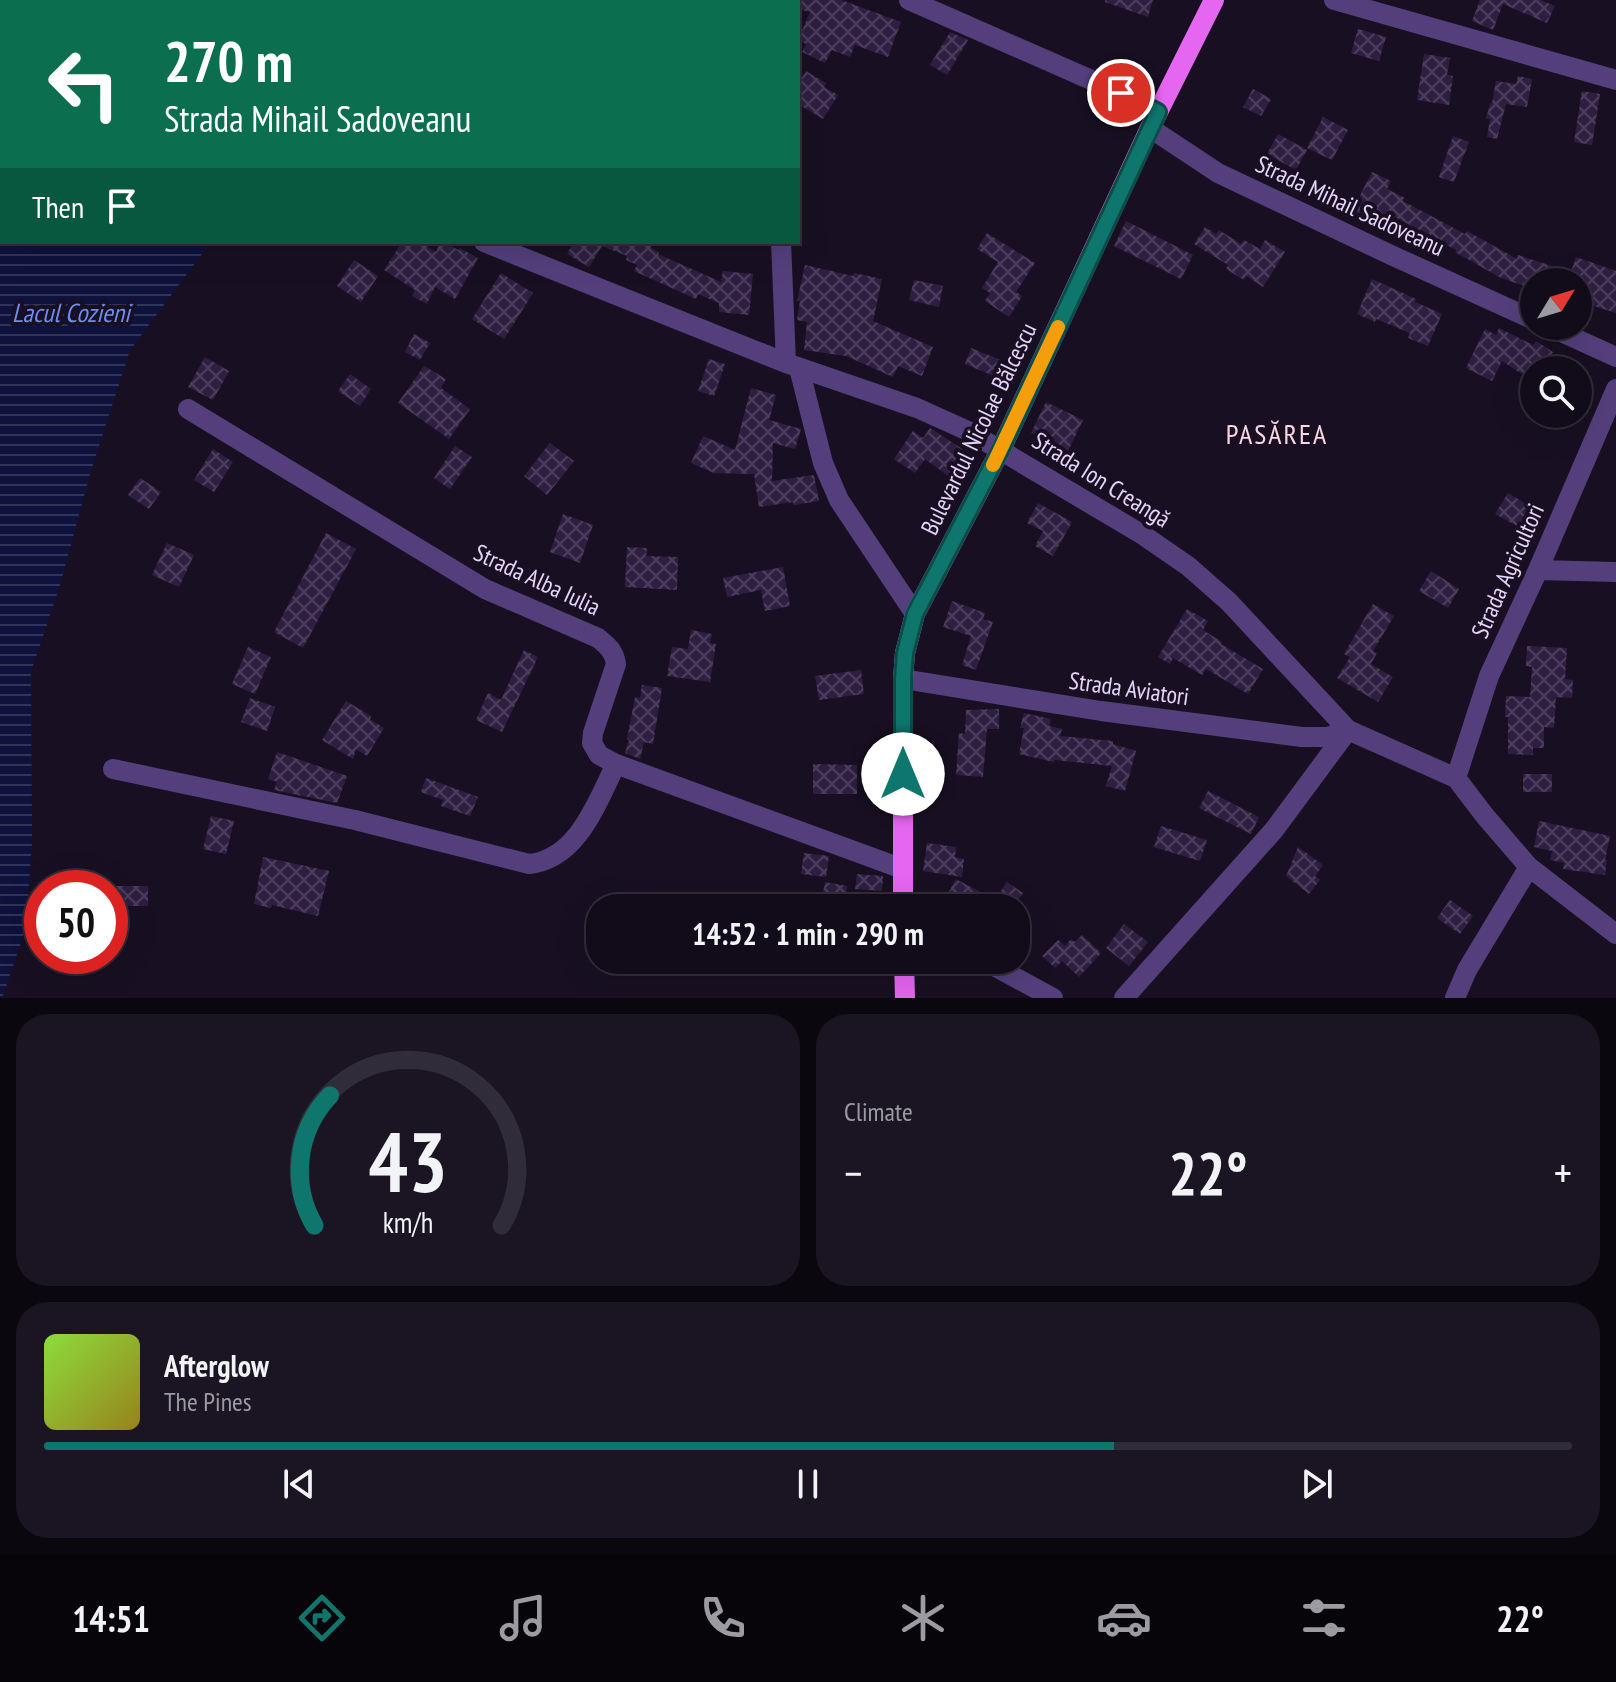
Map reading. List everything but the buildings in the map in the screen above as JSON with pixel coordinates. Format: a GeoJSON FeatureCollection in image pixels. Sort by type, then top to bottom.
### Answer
{"type":"FeatureCollection","features":[{"type":"Feature","properties":{"kind":"main road","name":"Bulevardul Nicolae Bălcescu"},"geometry":{"type":"LineString","coordinates":[[903,894],[903,679],[905,653],[915,614],[1001,449],[1154,120],[1214,0]]}},
{"type":"Feature","properties":{"kind":"main road"},"geometry":{"type":"LineString","coordinates":[[904,974],[905,998]]}},
{"type":"Feature","properties":{"kind":"street","name":"Strada Mihail Sadoveanu"},"geometry":{"type":"LineString","coordinates":[[909,0],[1121,93],[1218,173],[1520,314]]}},
{"type":"Feature","properties":{"kind":"street"},"geometry":{"type":"LineString","coordinates":[[1334,0],[1616,80]]}},
{"type":"Feature","properties":{"kind":"street","name":"Strada Ion Creangă"},"geometry":{"type":"LineString","coordinates":[[489,244],[792,366],[917,408],[1001,449],[1143,535],[1188,566],[1229,602],[1348,730],[1456,778]]}},
{"type":"Feature","properties":{"kind":"street"},"geometry":{"type":"LineString","coordinates":[[781,244],[792,366],[818,448],[839,500],[915,614]]}},
{"type":"Feature","properties":{"kind":"street"},"geometry":{"type":"LineString","coordinates":[[1579,340],[1616,357]]}},
{"type":"Feature","properties":{"kind":"street","name":"Strada Agricultori"},"geometry":{"type":"LineString","coordinates":[[1456,778],[1489,676],[1615,394]]}},
{"type":"Feature","properties":{"kind":"street","name":"Strada Alba Iulia"},"geometry":{"type":"LineString","coordinates":[[188,409],[485,589],[608,645],[616,664],[593,733],[592,743],[599,755],[616,764],[903,869]]}},
{"type":"Feature","properties":{"kind":"street"},"geometry":{"type":"LineString","coordinates":[[1538,570],[1616,572]]}},
{"type":"Feature","properties":{"kind":"street","name":"Strada Aviatori"},"geometry":{"type":"LineString","coordinates":[[903,679],[1101,711],[1272,734],[1328,737],[1348,730]]}},
{"type":"Feature","properties":{"kind":"street"},"geometry":{"type":"LineString","coordinates":[[1124,998],[1274,830],[1348,730]]}},
{"type":"Feature","properties":{"kind":"street"},"geometry":{"type":"LineString","coordinates":[[113,769],[355,820],[529,864],[555,857],[571,843],[587,822],[616,764]]}},
{"type":"Feature","properties":{"kind":"street"},"geometry":{"type":"LineString","coordinates":[[1456,778],[1529,867],[1616,934]]}},
{"type":"Feature","properties":{"kind":"street"},"geometry":{"type":"LineString","coordinates":[[1455,998],[1467,970],[1529,867]]}},
{"type":"Feature","properties":{"kind":"street"},"geometry":{"type":"LineString","coordinates":[[1009,974],[1053,998]]}},
{"type":"Feature","properties":{"kind":"water","name":"Lacul Cozieni"},"geometry":{"type":"Polygon","coordinates":[[[0,244],[210,244],[130,350],[31,672],[30,870],[24,870],[24,934],[2,998],[0,244]]]}},
{"type":"Feature","properties":{"kind":"slow traffic"},"geometry":{"type":"LineString","coordinates":[[993,465],[1058,327]]}},
{"type":"Feature","properties":{"kind":"district","name":"PASĂREA"},"geometry":{"type":"Point","coordinates":[1277,434]}},
{"type":"Feature","properties":{"kind":"route"},"geometry":{"type":"LineString","coordinates":[[903,774],[903,679],[905,653],[915,614],[1001,449],[1158,112],[1121,93]]}}]}
